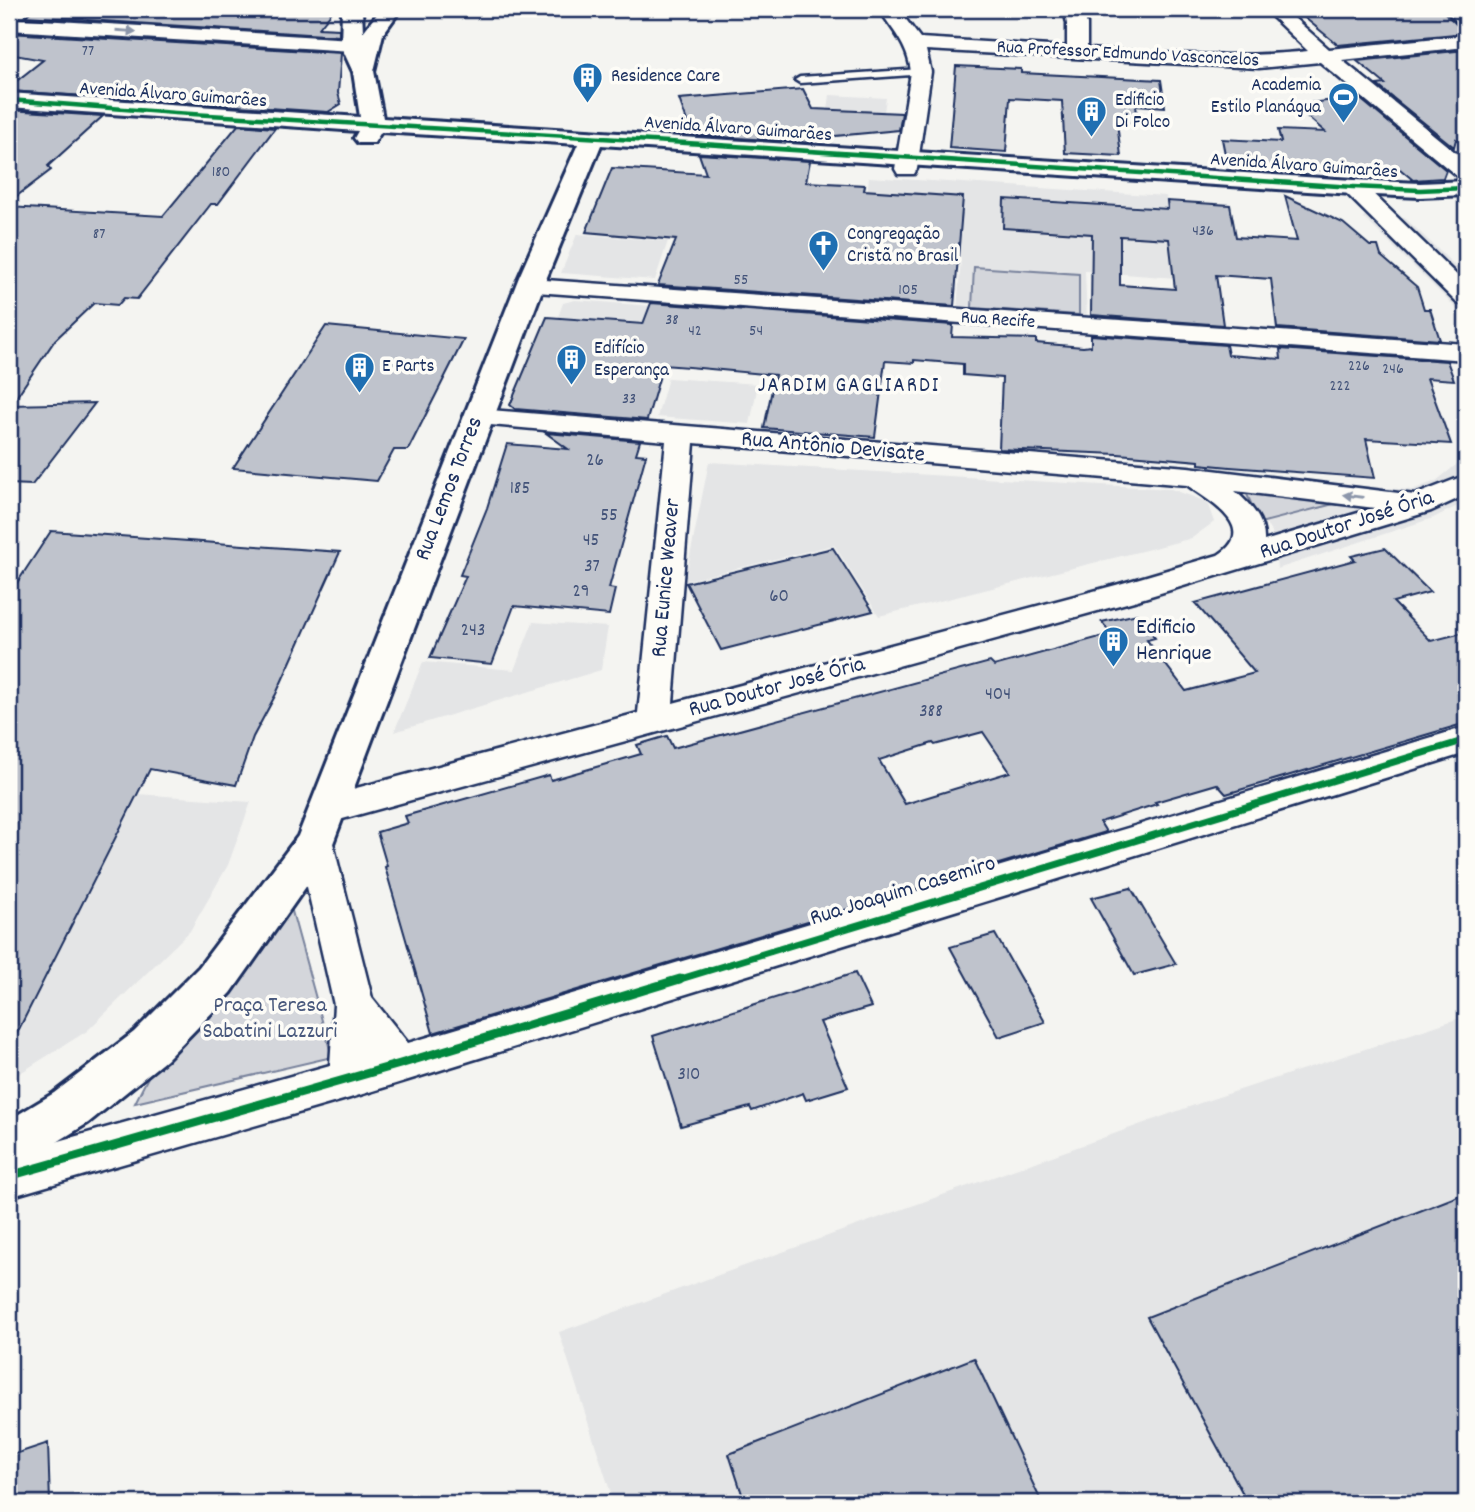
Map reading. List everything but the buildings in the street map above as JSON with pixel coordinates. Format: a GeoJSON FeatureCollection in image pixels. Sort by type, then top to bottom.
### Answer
{"type":"FeatureCollection","features":[{"type":"Feature","properties":{"kind":"street"},"geometry":{"type":"LineString","coordinates":[[352,9],[352,45],[364,72]]}},
{"type":"Feature","properties":{"kind":"street"},"geometry":{"type":"LineString","coordinates":[[369,132],[364,72],[372,34],[391,9]]}},
{"type":"Feature","properties":{"kind":"street"},"geometry":{"type":"LineString","coordinates":[[888,9],[916,44],[920,57],[921,72],[906,163]]}},
{"type":"Feature","properties":{"kind":"street"},"geometry":{"type":"LineString","coordinates":[[1073,9],[1077,24],[1077,54]]}},
{"type":"Feature","properties":{"kind":"street"},"geometry":{"type":"LineString","coordinates":[[1273,9],[1325,56],[1466,172]]}},
{"type":"Feature","properties":{"kind":"street"},"geometry":{"type":"LineString","coordinates":[[1453,9],[1466,19]]}},
{"type":"Feature","properties":{"kind":"street"},"geometry":{"type":"LineString","coordinates":[[9,24],[352,45]]}},
{"type":"Feature","properties":{"kind":"street","name":"Rua Professor Edmundo Vasconcelos"},"geometry":{"type":"LineString","coordinates":[[916,44],[1259,62],[1466,41]]}},
{"type":"Feature","properties":{"kind":"street","name":"Avenida Álvaro Guimarães"},"geometry":{"type":"LineString","coordinates":[[9,100],[369,132]]}},
{"type":"Feature","properties":{"kind":"street","name":"Avenida Álvaro Guimarães"},"geometry":{"type":"LineString","coordinates":[[9,112],[906,163],[1466,200]]}},
{"type":"Feature","properties":{"kind":"street","name":"Rua Lemos Torres"},"geometry":{"type":"LineString","coordinates":[[9,1145],[71,1108],[150,1046],[215,980],[321,826],[478,417],[590,144]]}},
{"type":"Feature","properties":{"kind":"street","name":"Avenida Álvaro Guimarães"},"geometry":{"type":"LineString","coordinates":[[1358,192],[1466,188]]}},
{"type":"Feature","properties":{"kind":"street"},"geometry":{"type":"LineString","coordinates":[[1358,192],[1466,298]]}},
{"type":"Feature","properties":{"kind":"street","name":"Rua Recife"},"geometry":{"type":"LineString","coordinates":[[531,286],[1466,352]]}},
{"type":"Feature","properties":{"kind":"street","name":"Rua Antônio Devisate"},"geometry":{"type":"LineString","coordinates":[[478,417],[681,436],[1188,476],[1421,504]]}},
{"type":"Feature","properties":{"kind":"street","name":"Rua Eunice Weaver"},"geometry":{"type":"LineString","coordinates":[[654,721],[681,436]]}},
{"type":"Feature","properties":{"kind":"street","name":"Rua Antônio Devisate"},"geometry":{"type":"LineString","coordinates":[[1188,476],[1219,492],[1241,512]]}},
{"type":"Feature","properties":{"kind":"street","name":"Rua Doutor José Ória"},"geometry":{"type":"LineString","coordinates":[[321,826],[654,721],[1226,564],[1421,504],[1466,484]]}},
{"type":"Feature","properties":{"kind":"street","name":"Rua Doutor José Ória"},"geometry":{"type":"LineString","coordinates":[[1226,564],[1244,550],[1249,539],[1241,512]]}},
{"type":"Feature","properties":{"kind":"street","name":"Rua Joaquim Casemiro"},"geometry":{"type":"LineString","coordinates":[[9,1176],[350,1079],[1466,740]]}},
{"type":"Feature","properties":{"kind":"street"},"geometry":{"type":"LineString","coordinates":[[321,826],[354,1005],[350,1079]]}},
{"type":"Feature","properties":{"kind":"street"},"geometry":{"type":"LineString","coordinates":[[354,1005],[400,1064]]}},
{"type":"Feature","properties":{"kind":"lane"},"geometry":{"type":"LineString","coordinates":[[800,80],[921,72]]}},
{"type":"Feature","properties":{"kind":"shaded area"},"geometry":{"type":"Polygon","coordinates":[[[830,95],[886,98],[884,112],[828,110],[830,95]]]}},
{"type":"Feature","properties":{"kind":"shaded area"},"geometry":{"type":"Polygon","coordinates":[[[869,177],[1166,196],[1176,278],[1085,271],[1087,321],[957,311],[961,257],[861,252],[869,177]]]}},
{"type":"Feature","properties":{"kind":"shaded area"},"geometry":{"type":"Polygon","coordinates":[[[1362,216],[1405,218],[1466,276],[1466,318],[1362,216]]]}},
{"type":"Feature","properties":{"kind":"shaded area"},"geometry":{"type":"Polygon","coordinates":[[[577,234],[668,241],[655,280],[561,273],[577,234]]]}},
{"type":"Feature","properties":{"kind":"shaded area"},"geometry":{"type":"Polygon","coordinates":[[[575,300],[651,306],[647,323],[558,317],[563,303],[575,300]]]}},
{"type":"Feature","properties":{"kind":"shaded area"},"geometry":{"type":"Polygon","coordinates":[[[668,378],[758,384],[750,424],[657,417],[668,378]]]}},
{"type":"Feature","properties":{"kind":"shaded area"},"geometry":{"type":"Polygon","coordinates":[[[1466,457],[1466,502],[1433,518],[1277,569],[1274,536],[1250,501],[1210,473],[1412,490],[1436,481],[1466,457]]]}},
{"type":"Feature","properties":{"kind":"shaded area"},"geometry":{"type":"Polygon","coordinates":[[[709,462],[1171,489],[1202,500],[1208,505],[1214,522],[1192,538],[879,616],[834,545],[685,581],[709,462]]]}},
{"type":"Feature","properties":{"kind":"shaded area"},"geometry":{"type":"Polygon","coordinates":[[[533,622],[608,627],[601,670],[394,732],[423,662],[514,670],[533,622]]]}},
{"type":"Feature","properties":{"kind":"shaded area"},"geometry":{"type":"Polygon","coordinates":[[[9,785],[251,802],[228,865],[190,931],[87,1031],[9,1080],[9,785]]]}},
{"type":"Feature","properties":{"kind":"shaded area"},"geometry":{"type":"Polygon","coordinates":[[[1466,1016],[1466,1503],[614,1503],[559,1332],[1203,1102],[1466,1016]]]}},
{"type":"Feature","properties":{"kind":"green space"},"geometry":{"type":"Polygon","coordinates":[[[931,163],[1291,188],[931,168],[931,163]]]}},
{"type":"Feature","properties":{"kind":"green space"},"geometry":{"type":"Polygon","coordinates":[[[974,267],[1079,274],[1079,315],[972,308],[974,267]]]}},
{"type":"Feature","properties":{"kind":"green space"},"geometry":{"type":"Polygon","coordinates":[[[1244,488],[1353,499],[1260,523],[1244,488]]]}},
{"type":"Feature","properties":{"kind":"green space","name":"Praça Teresa Sabatini Lazzuri"},"geometry":{"type":"Polygon","coordinates":[[[290,904],[332,1057],[135,1103],[153,1067],[207,1018],[248,968],[290,904]]]}},
{"type":"Feature","properties":{"kind":"cycle path"},"geometry":{"type":"LineString","coordinates":[[9,100],[175,113],[703,144],[1353,187],[1420,190],[1466,188]]}},
{"type":"Feature","properties":{"kind":"cycle path"},"geometry":{"type":"LineString","coordinates":[[9,1176],[400,1064],[1466,740]]}},
{"type":"Feature","properties":{"kind":"place","name":"Residence Care"},"geometry":{"type":"Point","coordinates":[588,104]}},
{"type":"Feature","properties":{"kind":"place","name":"Academia Estilo Planágua"},"geometry":{"type":"Point","coordinates":[1344,124]}},
{"type":"Feature","properties":{"kind":"place","name":"Edificio Di Folco"},"geometry":{"type":"Point","coordinates":[1092,139]}},
{"type":"Feature","properties":{"kind":"place","name":"Congregação Cristã no Brasil"},"geometry":{"type":"Point","coordinates":[824,273]}},
{"type":"Feature","properties":{"kind":"place","name":"Edifício Esperança"},"geometry":{"type":"Point","coordinates":[571,387]}},
{"type":"Feature","properties":{"kind":"place","name":"E Parts"},"geometry":{"type":"Point","coordinates":[359,394]}},
{"type":"Feature","properties":{"kind":"place","name":"Edificio Henrique"},"geometry":{"type":"Point","coordinates":[1113,668]}},
{"type":"Feature","properties":{"kind":"district","name":"JARDIM GAGLIARDI"},"geometry":{"type":"Point","coordinates":[849,387]}}]}
